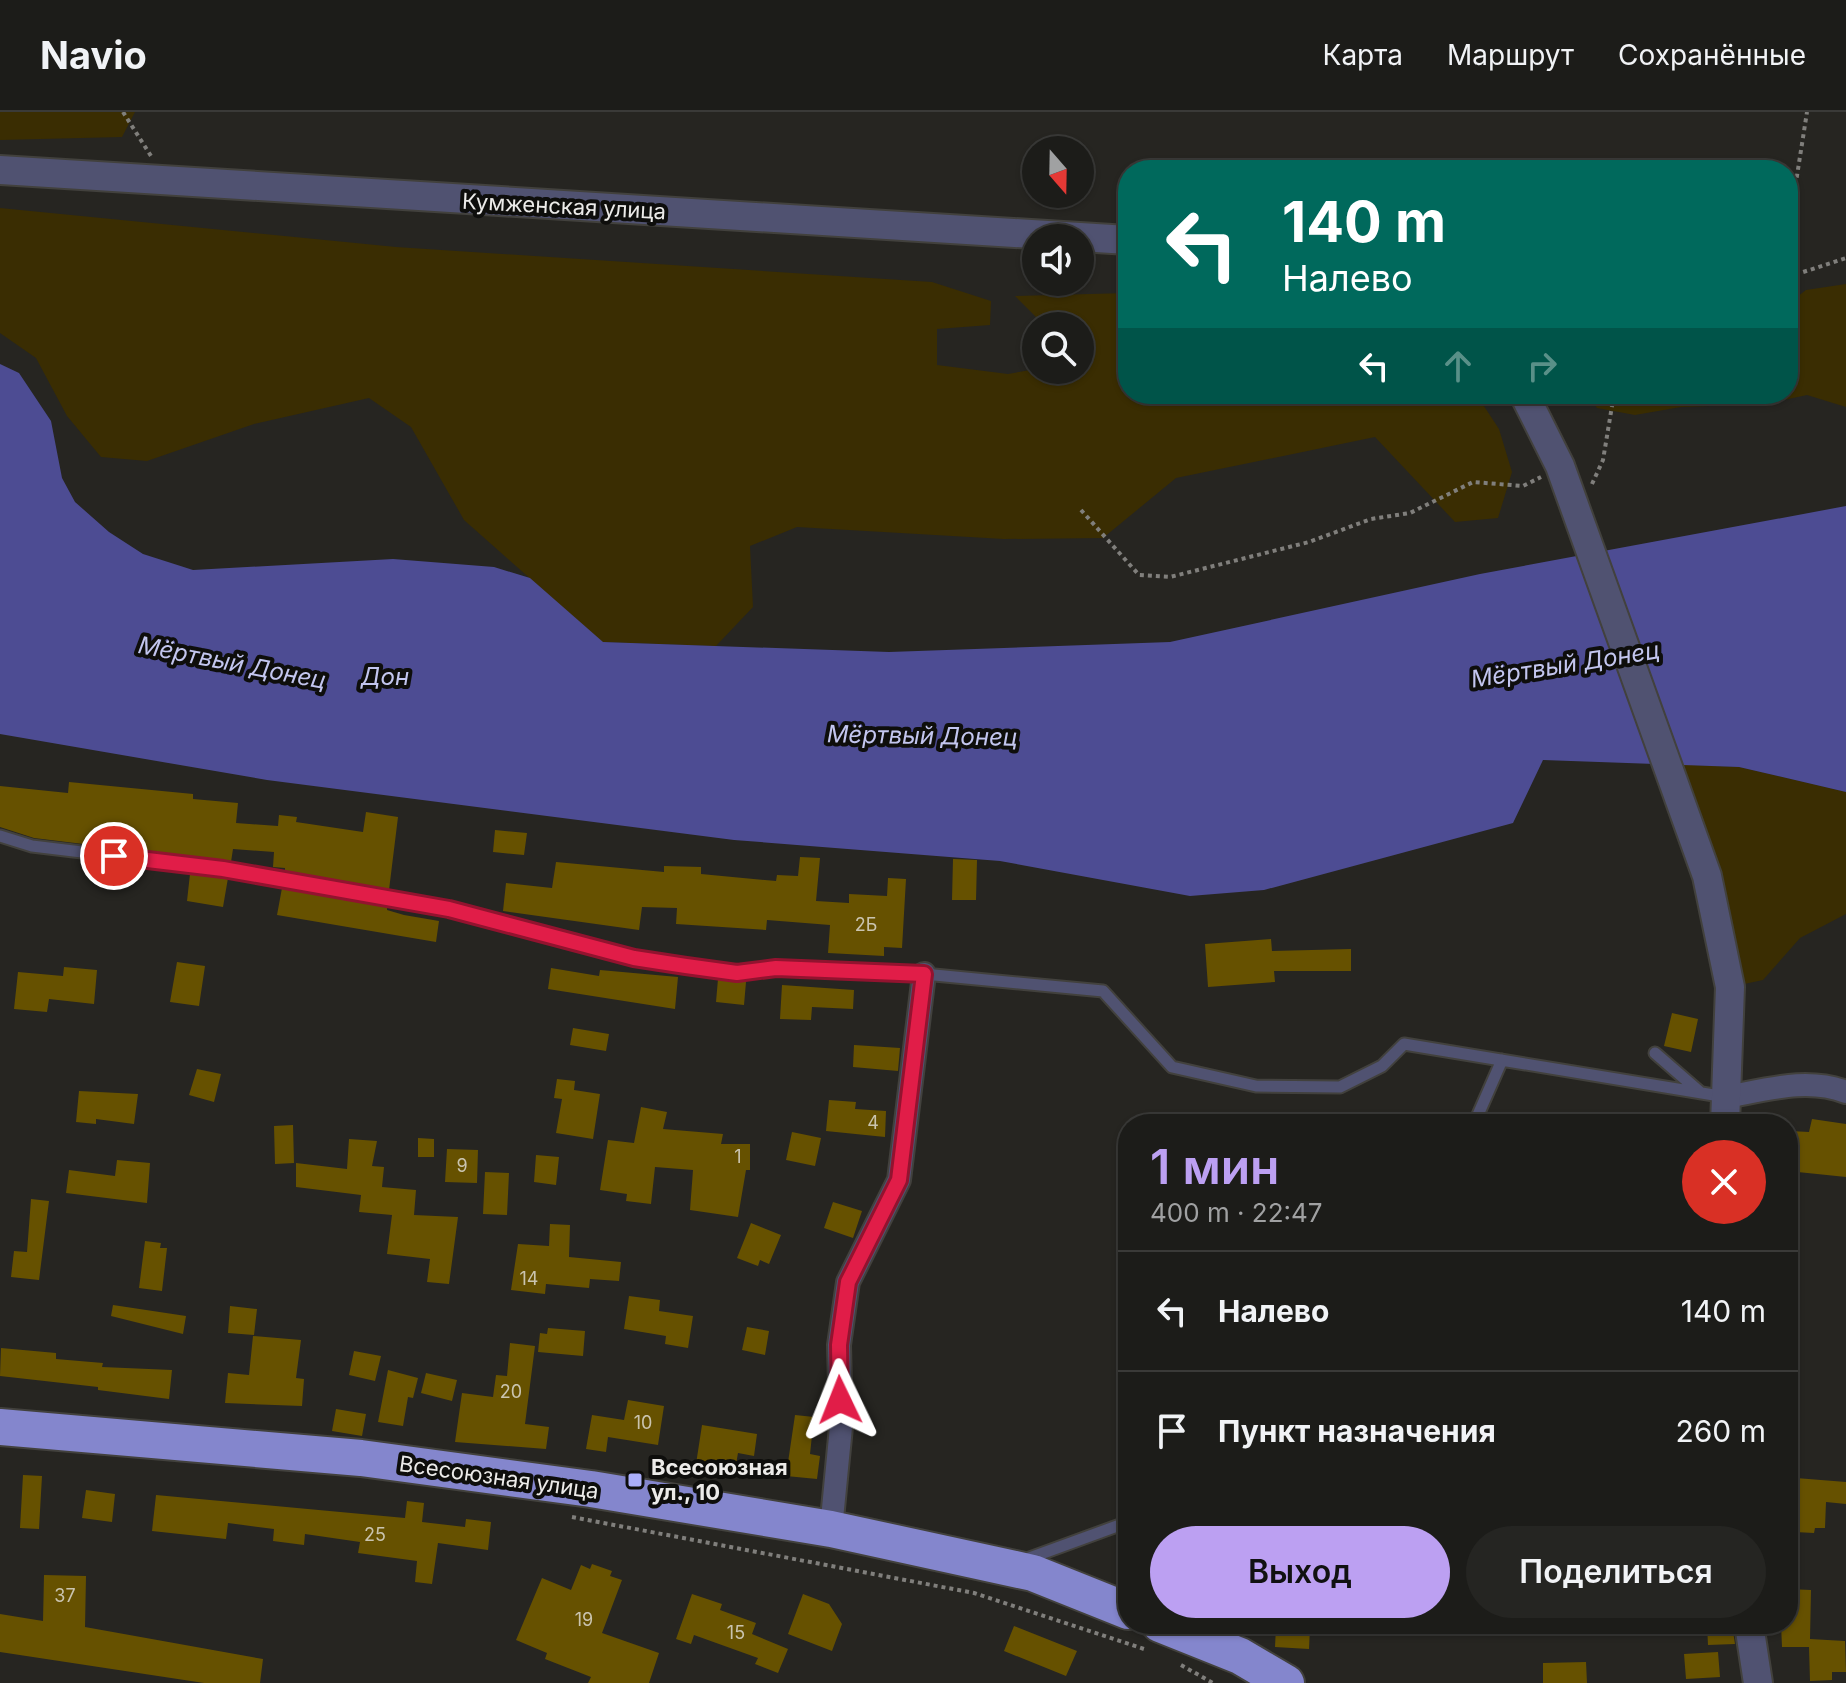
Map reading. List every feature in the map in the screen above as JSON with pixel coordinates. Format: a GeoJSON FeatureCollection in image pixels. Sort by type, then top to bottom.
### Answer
{"type":"FeatureCollection","features":[{"type":"Feature","properties":{"kind":"highway","name":"Всесоюзная улица"},"geometry":{"type":"LineString","coordinates":[[0,1427],[361,1458],[591,1489],[831,1529],[1033,1573],[1118,1607]]}},
{"type":"Feature","properties":{"kind":"highway"},"geometry":{"type":"LineString","coordinates":[[1155,1638],[1240,1656],[1286,1683]]}},
{"type":"Feature","properties":{"kind":"street","name":"Кумженская улица"},"geometry":{"type":"LineString","coordinates":[[0,170],[1118,239]]}},
{"type":"Feature","properties":{"kind":"street"},"geometry":{"type":"LineString","coordinates":[[1528,404],[1553,470],[1578,517],[1707,876],[1730,987],[1718,1105],[1800,1084],[1827,1084],[1846,1092]]}},
{"type":"Feature","properties":{"kind":"street"},"geometry":{"type":"LineString","coordinates":[[831,1529],[841,1427],[839,1345],[848,1282],[899,1180],[924,974]]}},
{"type":"Feature","properties":{"kind":"street"},"geometry":{"type":"LineString","coordinates":[[1751,1634],[1758,1683]]}},
{"type":"Feature","properties":{"kind":"lane"},"geometry":{"type":"LineString","coordinates":[[0,836],[32,846],[223,869],[449,909],[649,960],[737,973],[776,968],[924,974],[1103,991],[1172,1067],[1256,1086],[1340,1087],[1382,1066],[1404,1044],[1502,1060],[1718,1105]]}},
{"type":"Feature","properties":{"kind":"lane"},"geometry":{"type":"LineString","coordinates":[[1655,1053],[1718,1105]]}},
{"type":"Feature","properties":{"kind":"lane"},"geometry":{"type":"LineString","coordinates":[[1478,1114],[1502,1060]]}},
{"type":"Feature","properties":{"kind":"lane"},"geometry":{"type":"LineString","coordinates":[[1004,1567],[1118,1526]]}},
{"type":"Feature","properties":{"kind":"path"},"geometry":{"type":"LineString","coordinates":[[123,112],[167,182]]}},
{"type":"Feature","properties":{"kind":"path"},"geometry":{"type":"LineString","coordinates":[[1798,169],[1807,112]]}},
{"type":"Feature","properties":{"kind":"path"},"geometry":{"type":"LineString","coordinates":[[1798,274],[1846,258]]}},
{"type":"Feature","properties":{"kind":"path"},"geometry":{"type":"LineString","coordinates":[[1578,517],[1603,460],[1612,404]]}},
{"type":"Feature","properties":{"kind":"path"},"geometry":{"type":"LineString","coordinates":[[1081,510],[1139,575],[1170,577],[1309,542],[1371,519],[1410,513],[1473,482],[1523,486],[1553,470]]}},
{"type":"Feature","properties":{"kind":"path"},"geometry":{"type":"LineString","coordinates":[[571,1517],[974,1593],[1118,1629]]}},
{"type":"Feature","properties":{"kind":"path"},"geometry":{"type":"LineString","coordinates":[[1177,1663],[1213,1683]]}},
{"type":"Feature","properties":{"kind":"shaded area"},"geometry":{"type":"Polygon","coordinates":[[[0,112],[135,112],[122,137],[0,140],[0,112]]]}},
{"type":"Feature","properties":{"kind":"shaded area"},"geometry":{"type":"Polygon","coordinates":[[[0,208],[396,247],[932,282],[991,301],[990,325],[937,329],[937,365],[1008,374],[1022,372],[1022,384],[1094,384],[1094,312],[1031,312],[1015,296],[1118,293],[1118,404],[1483,404],[1499,429],[1512,472],[1498,518],[1455,522],[1375,437],[1176,478],[1103,538],[1004,539],[797,527],[750,546],[753,607],[716,646],[602,642],[464,520],[411,427],[369,398],[254,424],[147,461],[101,457],[67,416],[36,358],[0,333],[0,208]]]}},
{"type":"Feature","properties":{"kind":"shaded area"},"geometry":{"type":"Polygon","coordinates":[[[1846,284],[1846,407],[1807,395],[1798,397],[1798,296],[1806,290],[1846,284]]]}},
{"type":"Feature","properties":{"kind":"shaded area"},"geometry":{"type":"Polygon","coordinates":[[[1594,404],[1766,404],[1681,407],[1635,415],[1597,408],[1594,404]]]}},
{"type":"Feature","properties":{"kind":"shaded area"},"geometry":{"type":"Polygon","coordinates":[[[1667,764],[1739,767],[1846,792],[1846,914],[1800,938],[1763,980],[1730,987],[1667,764]]]}},
{"type":"Feature","properties":{"kind":"water"},"geometry":{"type":"Polygon","coordinates":[[[0,364],[19,373],[51,421],[62,478],[75,502],[109,532],[143,554],[193,570],[393,559],[494,567],[530,578],[603,642],[889,652],[1170,642],[1480,574],[1846,506],[1846,792],[1739,767],[1543,760],[1513,823],[1264,890],[1190,896],[1000,861],[734,840],[267,780],[0,734],[0,364]]]}},
{"type":"Feature","properties":{"kind":"building"},"geometry":{"type":"Polygon","coordinates":[[[69,782],[193,794],[193,799],[238,803],[236,823],[278,826],[279,815],[297,817],[296,822],[363,832],[366,812],[398,817],[389,890],[285,871],[285,868],[273,867],[274,852],[233,849],[231,862],[34,838],[0,827],[0,786],[68,793],[69,782]]]}},
{"type":"Feature","properties":{"kind":"building"},"geometry":{"type":"Polygon","coordinates":[[[495,830],[527,833],[524,855],[493,852],[495,830]]]}},
{"type":"Feature","properties":{"kind":"building"},"geometry":{"type":"Polygon","coordinates":[[[800,857],[820,858],[816,901],[849,903],[849,894],[887,896],[888,878],[906,879],[902,948],[884,947],[884,956],[828,953],[830,925],[767,920],[766,930],[676,924],[677,908],[642,907],[639,930],[503,911],[506,883],[552,888],[556,862],[664,872],[664,866],[701,867],[701,874],[776,881],[777,875],[798,876],[800,857]]]}},
{"type":"Feature","properties":{"kind":"building"},"geometry":{"type":"Polygon","coordinates":[[[953,859],[977,860],[976,900],[952,900],[953,859]]]}},
{"type":"Feature","properties":{"kind":"building"},"geometry":{"type":"Polygon","coordinates":[[[190,874],[228,878],[223,907],[187,901],[190,874]]]}},
{"type":"Feature","properties":{"kind":"building"},"geometry":{"type":"Polygon","coordinates":[[[282,888],[387,907],[387,910],[404,915],[439,921],[436,942],[277,915],[282,888]]]}},
{"type":"Feature","properties":{"kind":"building"},"geometry":{"type":"Polygon","coordinates":[[[1271,939],[1272,951],[1351,949],[1351,971],[1274,971],[1275,982],[1208,987],[1205,944],[1271,939]]]}},
{"type":"Feature","properties":{"kind":"building"},"geometry":{"type":"Polygon","coordinates":[[[177,962],[205,966],[199,1006],[170,1002],[177,962]]]}},
{"type":"Feature","properties":{"kind":"building"},"geometry":{"type":"Polygon","coordinates":[[[64,967],[97,970],[94,1004],[49,999],[47,1012],[14,1009],[18,972],[63,976],[64,967]]]}},
{"type":"Feature","properties":{"kind":"building"},"geometry":{"type":"Polygon","coordinates":[[[551,968],[599,976],[600,970],[678,977],[675,1009],[548,989],[551,968]]]}},
{"type":"Feature","properties":{"kind":"building"},"geometry":{"type":"Polygon","coordinates":[[[718,979],[746,982],[744,1005],[716,1002],[718,979]]]}},
{"type":"Feature","properties":{"kind":"building"},"geometry":{"type":"Polygon","coordinates":[[[782,985],[854,990],[853,1009],[812,1007],[811,1020],[780,1019],[782,985]]]}},
{"type":"Feature","properties":{"kind":"building"},"geometry":{"type":"Polygon","coordinates":[[[1672,1013],[1698,1019],[1691,1052],[1664,1046],[1672,1013]]]}},
{"type":"Feature","properties":{"kind":"building"},"geometry":{"type":"Polygon","coordinates":[[[573,1028],[609,1034],[606,1051],[570,1045],[573,1028]]]}},
{"type":"Feature","properties":{"kind":"building"},"geometry":{"type":"Polygon","coordinates":[[[854,1045],[900,1048],[898,1071],[853,1067],[854,1045]]]}},
{"type":"Feature","properties":{"kind":"building"},"geometry":{"type":"Polygon","coordinates":[[[197,1069],[221,1074],[214,1102],[189,1095],[197,1069]]]}},
{"type":"Feature","properties":{"kind":"building"},"geometry":{"type":"Polygon","coordinates":[[[557,1079],[575,1081],[574,1090],[600,1094],[593,1139],[556,1133],[562,1099],[554,1098],[557,1079]]]}},
{"type":"Feature","properties":{"kind":"building"},"geometry":{"type":"Polygon","coordinates":[[[79,1091],[138,1094],[134,1124],[96,1119],[96,1124],[76,1122],[79,1091]]]}},
{"type":"Feature","properties":{"kind":"building"},"geometry":{"type":"Polygon","coordinates":[[[829,1100],[856,1102],[855,1109],[886,1111],[885,1137],[826,1131],[829,1100]]]}},
{"type":"Feature","properties":{"kind":"building"},"geometry":{"type":"Polygon","coordinates":[[[641,1107],[667,1112],[663,1129],[723,1134],[721,1144],[750,1144],[750,1170],[746,1170],[738,1217],[690,1210],[693,1170],[655,1167],[651,1204],[626,1201],[627,1194],[600,1190],[608,1140],[634,1143],[641,1107]]]}},
{"type":"Feature","properties":{"kind":"building"},"geometry":{"type":"Polygon","coordinates":[[[1812,1119],[1846,1124],[1846,1177],[1798,1172],[1798,1131],[1809,1132],[1812,1119]]]}},
{"type":"Feature","properties":{"kind":"building"},"geometry":{"type":"Polygon","coordinates":[[[293,1125],[294,1163],[275,1164],[274,1126],[293,1125]]]}},
{"type":"Feature","properties":{"kind":"building"},"geometry":{"type":"Polygon","coordinates":[[[792,1132],[821,1138],[815,1166],[786,1160],[792,1132]]]}},
{"type":"Feature","properties":{"kind":"building"},"geometry":{"type":"Polygon","coordinates":[[[418,1138],[434,1139],[434,1157],[418,1157],[418,1138]]]}},
{"type":"Feature","properties":{"kind":"building"},"geometry":{"type":"Polygon","coordinates":[[[349,1139],[377,1141],[372,1166],[384,1167],[382,1187],[416,1190],[414,1215],[458,1217],[449,1284],[427,1282],[430,1259],[387,1254],[392,1215],[359,1212],[361,1195],[296,1187],[296,1163],[347,1169],[349,1139]]]}},
{"type":"Feature","properties":{"kind":"building"},"geometry":{"type":"Polygon","coordinates":[[[447,1149],[478,1150],[477,1183],[445,1182],[447,1149]]]}},
{"type":"Feature","properties":{"kind":"building"},"geometry":{"type":"Polygon","coordinates":[[[536,1155],[559,1157],[556,1185],[534,1182],[536,1155]]]}},
{"type":"Feature","properties":{"kind":"building"},"geometry":{"type":"Polygon","coordinates":[[[117,1160],[150,1163],[147,1203],[66,1193],[69,1170],[115,1176],[117,1160]]]}},
{"type":"Feature","properties":{"kind":"building"},"geometry":{"type":"Polygon","coordinates":[[[485,1172],[509,1173],[507,1215],[483,1214],[485,1172]]]}},
{"type":"Feature","properties":{"kind":"building"},"geometry":{"type":"Polygon","coordinates":[[[31,1199],[49,1201],[39,1280],[11,1277],[14,1251],[27,1252],[31,1199]]]}},
{"type":"Feature","properties":{"kind":"building"},"geometry":{"type":"Polygon","coordinates":[[[833,1202],[862,1211],[853,1238],[824,1228],[833,1202]]]}},
{"type":"Feature","properties":{"kind":"building"},"geometry":{"type":"Polygon","coordinates":[[[751,1223],[781,1235],[769,1264],[760,1260],[758,1266],[737,1258],[751,1223]]]}},
{"type":"Feature","properties":{"kind":"building"},"geometry":{"type":"Polygon","coordinates":[[[550,1224],[570,1225],[569,1257],[621,1262],[619,1281],[590,1279],[589,1288],[546,1284],[545,1294],[511,1290],[518,1244],[549,1246],[550,1224]]]}},
{"type":"Feature","properties":{"kind":"building"},"geometry":{"type":"Polygon","coordinates":[[[145,1241],[161,1243],[160,1248],[167,1248],[162,1291],[139,1288],[145,1241]]]}},
{"type":"Feature","properties":{"kind":"building"},"geometry":{"type":"Polygon","coordinates":[[[629,1296],[660,1300],[659,1311],[693,1316],[688,1348],[665,1344],[666,1336],[624,1329],[629,1296]]]}},
{"type":"Feature","properties":{"kind":"building"},"geometry":{"type":"Polygon","coordinates":[[[113,1305],[186,1316],[183,1334],[111,1316],[113,1305]]]}},
{"type":"Feature","properties":{"kind":"building"},"geometry":{"type":"Polygon","coordinates":[[[230,1306],[257,1309],[254,1335],[228,1333],[230,1306]]]}},
{"type":"Feature","properties":{"kind":"building"},"geometry":{"type":"Polygon","coordinates":[[[747,1327],[769,1331],[765,1355],[742,1350],[747,1327]]]}},
{"type":"Feature","properties":{"kind":"building"},"geometry":{"type":"Polygon","coordinates":[[[548,1328],[585,1331],[583,1356],[538,1352],[540,1333],[547,1334],[548,1328]]]}},
{"type":"Feature","properties":{"kind":"building"},"geometry":{"type":"Polygon","coordinates":[[[253,1336],[301,1340],[296,1378],[304,1379],[302,1406],[225,1403],[228,1373],[249,1375],[253,1336]]]}},
{"type":"Feature","properties":{"kind":"building"},"geometry":{"type":"Polygon","coordinates":[[[510,1343],[535,1346],[525,1424],[549,1427],[546,1449],[455,1442],[462,1393],[493,1397],[496,1375],[507,1376],[510,1343]]]}},
{"type":"Feature","properties":{"kind":"building"},"geometry":{"type":"Polygon","coordinates":[[[1,1348],[56,1353],[56,1359],[103,1363],[102,1367],[172,1370],[169,1399],[0,1376],[1,1348]]]}},
{"type":"Feature","properties":{"kind":"building"},"geometry":{"type":"Polygon","coordinates":[[[354,1351],[381,1356],[375,1381],[349,1375],[354,1351]]]}},
{"type":"Feature","properties":{"kind":"building"},"geometry":{"type":"Polygon","coordinates":[[[388,1370],[418,1378],[413,1398],[408,1397],[403,1426],[378,1422],[388,1370]]]}},
{"type":"Feature","properties":{"kind":"building"},"geometry":{"type":"Polygon","coordinates":[[[426,1373],[457,1380],[452,1401],[421,1393],[426,1373]]]}},
{"type":"Feature","properties":{"kind":"building"},"geometry":{"type":"Polygon","coordinates":[[[628,1400],[664,1406],[658,1445],[608,1437],[606,1452],[586,1449],[592,1415],[624,1420],[628,1400]]]}},
{"type":"Feature","properties":{"kind":"building"},"geometry":{"type":"Polygon","coordinates":[[[336,1409],[366,1414],[362,1436],[332,1431],[336,1409]]]}},
{"type":"Feature","properties":{"kind":"building"},"geometry":{"type":"Polygon","coordinates":[[[795,1415],[814,1417],[810,1454],[820,1456],[817,1479],[786,1476],[795,1415]]]}},
{"type":"Feature","properties":{"kind":"building"},"geometry":{"type":"Polygon","coordinates":[[[702,1425],[757,1434],[754,1456],[738,1453],[735,1470],[696,1464],[702,1425]]]}},
{"type":"Feature","properties":{"kind":"building"},"geometry":{"type":"Polygon","coordinates":[[[23,1475],[42,1476],[39,1529],[20,1528],[23,1475]]]}},
{"type":"Feature","properties":{"kind":"building"},"geometry":{"type":"Polygon","coordinates":[[[1798,1478],[1846,1482],[1846,1504],[1826,1502],[1825,1528],[1815,1528],[1814,1533],[1798,1532],[1798,1478]]]}},
{"type":"Feature","properties":{"kind":"building"},"geometry":{"type":"Polygon","coordinates":[[[86,1490],[115,1494],[112,1522],[82,1518],[86,1490]]]}},
{"type":"Feature","properties":{"kind":"building"},"geometry":{"type":"Polygon","coordinates":[[[156,1495],[405,1518],[407,1501],[424,1503],[422,1522],[465,1527],[466,1519],[491,1522],[488,1550],[438,1543],[432,1584],[415,1582],[417,1561],[358,1553],[360,1542],[305,1534],[304,1545],[273,1541],[274,1529],[228,1523],[226,1539],[152,1531],[156,1495]]]}},
{"type":"Feature","properties":{"kind":"building"},"geometry":{"type":"Polygon","coordinates":[[[592,1564],[612,1571],[610,1576],[622,1580],[602,1633],[659,1653],[649,1683],[588,1683],[591,1677],[545,1659],[547,1653],[516,1640],[542,1578],[571,1590],[581,1565],[590,1569],[592,1564]]]}},
{"type":"Feature","properties":{"kind":"building"},"geometry":{"type":"Polygon","coordinates":[[[44,1575],[86,1576],[85,1627],[263,1659],[260,1683],[204,1683],[0,1652],[0,1614],[43,1621],[44,1575]]]}},
{"type":"Feature","properties":{"kind":"building"},"geometry":{"type":"Polygon","coordinates":[[[1798,1589],[1811,1590],[1810,1639],[1845,1641],[1846,1672],[1832,1672],[1832,1680],[1810,1681],[1809,1647],[1782,1647],[1781,1634],[1798,1634],[1798,1589]]]}},
{"type":"Feature","properties":{"kind":"building"},"geometry":{"type":"Polygon","coordinates":[[[692,1594],[722,1604],[720,1610],[756,1623],[752,1634],[788,1649],[778,1673],[755,1664],[758,1658],[694,1635],[691,1644],[676,1639],[692,1594]]]}},
{"type":"Feature","properties":{"kind":"building"},"geometry":{"type":"Polygon","coordinates":[[[803,1594],[829,1604],[842,1624],[832,1651],[788,1634],[803,1594]]]}},
{"type":"Feature","properties":{"kind":"building"},"geometry":{"type":"Polygon","coordinates":[[[1014,1626],[1077,1651],[1066,1676],[1004,1651],[1014,1626]]]}},
{"type":"Feature","properties":{"kind":"building"},"geometry":{"type":"Polygon","coordinates":[[[1276,1634],[1310,1634],[1309,1649],[1275,1647],[1276,1634]]]}},
{"type":"Feature","properties":{"kind":"building"},"geometry":{"type":"Polygon","coordinates":[[[1707,1634],[1734,1634],[1735,1644],[1708,1645],[1707,1634]]]}},
{"type":"Feature","properties":{"kind":"building"},"geometry":{"type":"Polygon","coordinates":[[[1718,1652],[1720,1677],[1686,1679],[1684,1654],[1718,1652]]]}},
{"type":"Feature","properties":{"kind":"building"},"geometry":{"type":"Polygon","coordinates":[[[1586,1662],[1587,1683],[1543,1683],[1543,1663],[1586,1662]]]}},
{"type":"Feature","properties":{"kind":"place","name":"Всесоюзная ул., 10"},"geometry":{"type":"Point","coordinates":[635,1480]}},
{"type":"Feature","properties":{"kind":"route"},"geometry":{"type":"LineString","coordinates":[[114,856],[223,869],[449,909],[634,958],[686,966],[737,973],[776,968],[924,974],[899,1180],[848,1282],[839,1345],[840,1400]]}},
{"type":"Feature","properties":{"kind":"water label","name":"Мёртвый Донец"},"geometry":{"type":"Point","coordinates":[232,663]}},
{"type":"Feature","properties":{"kind":"water label","name":"Мёртвый Донец"},"geometry":{"type":"Point","coordinates":[1565,665]}},
{"type":"Feature","properties":{"kind":"water label","name":"Дон"},"geometry":{"type":"Point","coordinates":[385,677]}},
{"type":"Feature","properties":{"kind":"water label","name":"Мёртвый Донец"},"geometry":{"type":"Point","coordinates":[922,736]}}]}
